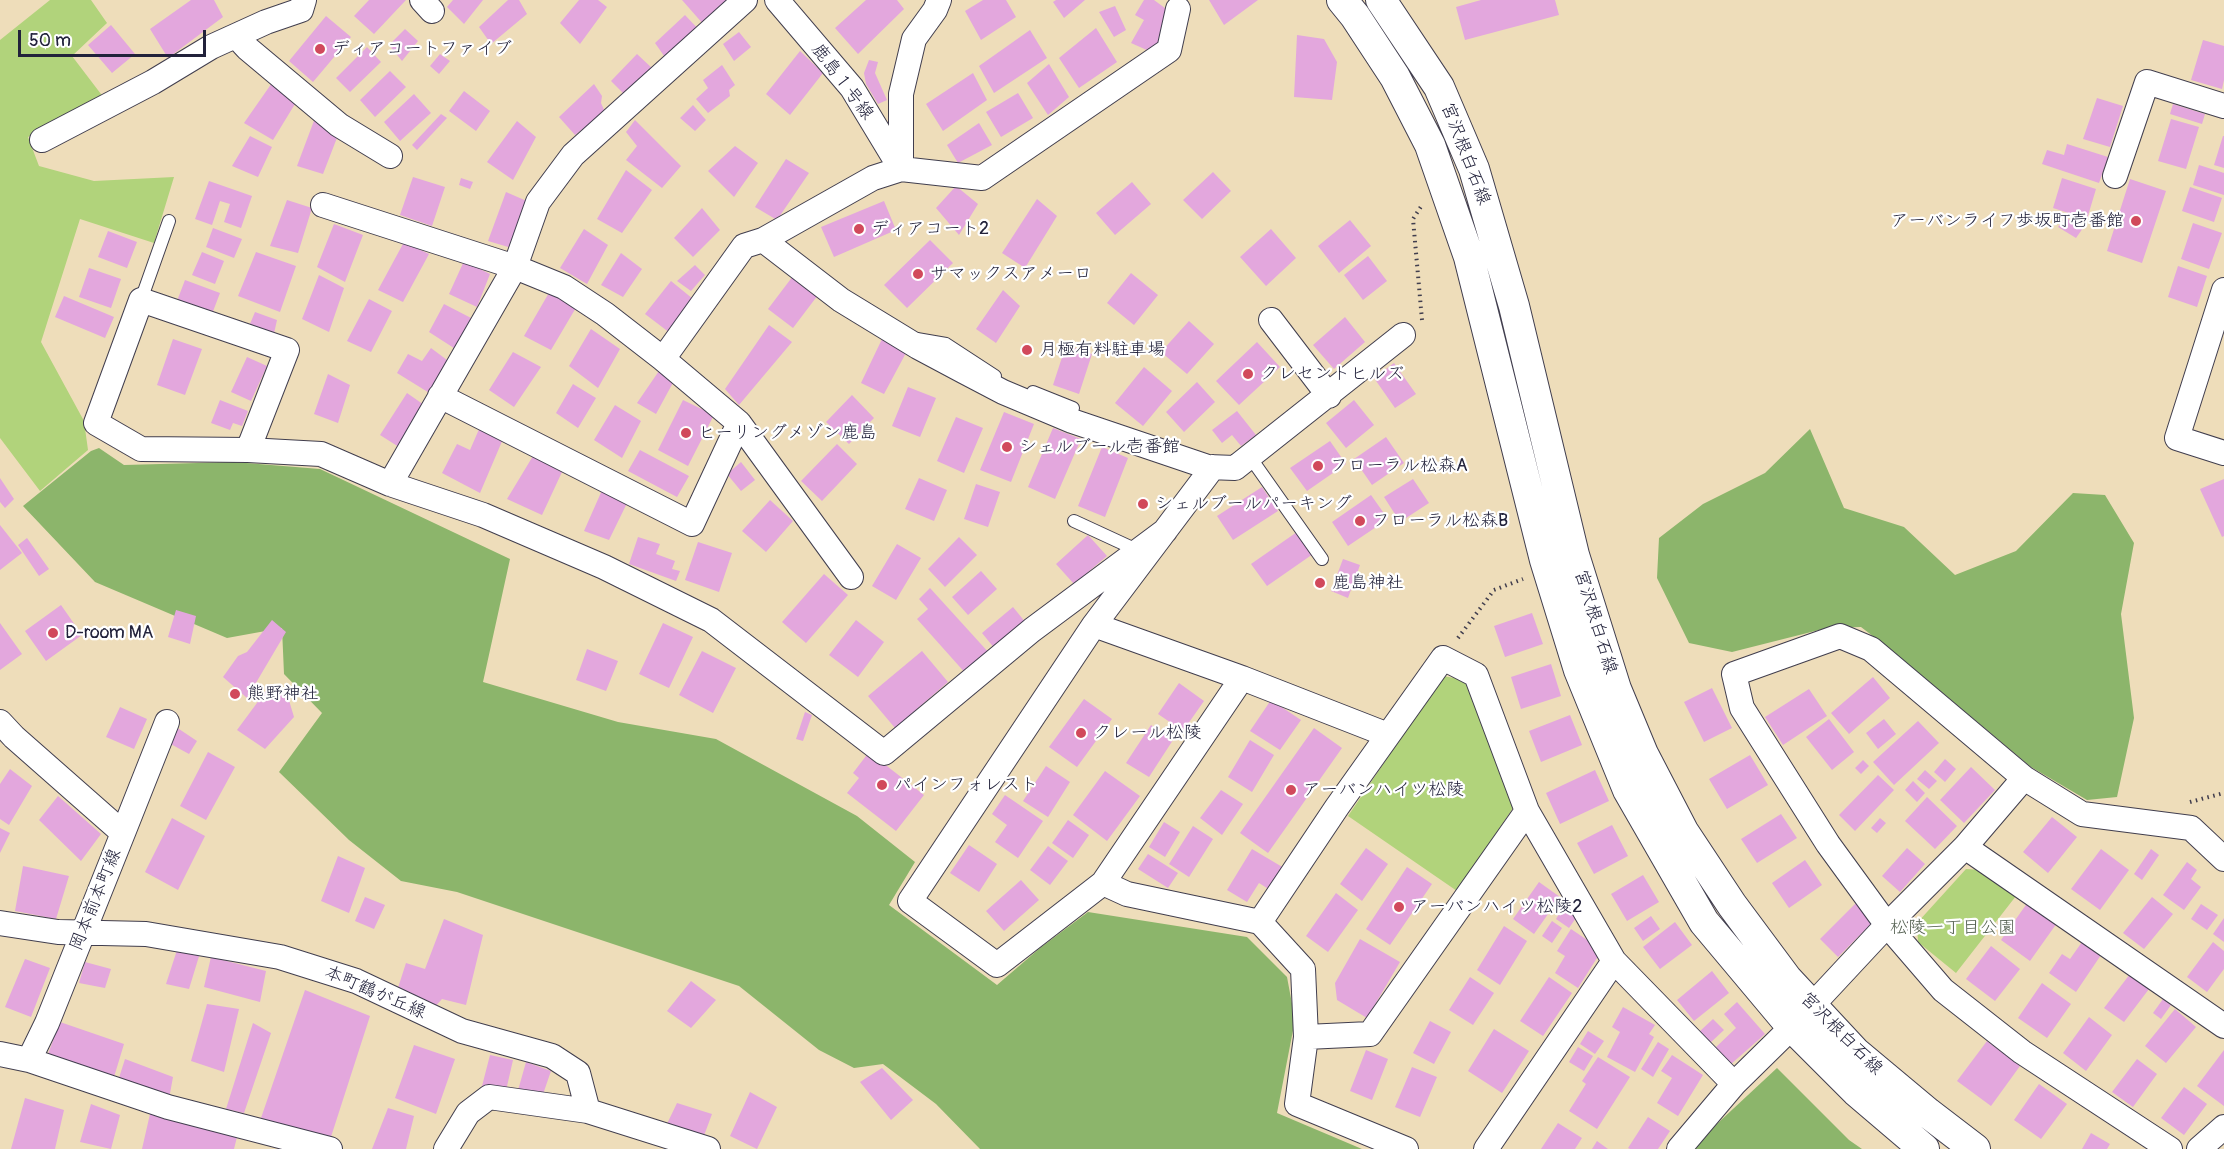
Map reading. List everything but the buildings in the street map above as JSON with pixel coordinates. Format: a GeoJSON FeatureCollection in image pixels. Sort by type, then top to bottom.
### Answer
{"type":"FeatureCollection","features":[{"type":"Feature","properties":{"kind":"street"},"geometry":{"type":"LineString","coordinates":[[42,140],[153,82],[211,47],[266,22],[301,10],[304,0]]}},
{"type":"Feature","properties":{"kind":"street"},"geometry":{"type":"LineString","coordinates":[[390,484],[515,267],[538,202],[573,155],[745,0]]}},
{"type":"Feature","properties":{"kind":"street","name":"鹿島１号線"},"geometry":{"type":"LineString","coordinates":[[777,0],[852,88],[902,169]]}},
{"type":"Feature","properties":{"kind":"street"},"geometry":{"type":"LineString","coordinates":[[902,169],[902,94],[914,39],[935,10],[939,0]]}},
{"type":"Feature","properties":{"kind":"street"},"geometry":{"type":"LineString","coordinates":[[1342,0],[1395,77],[1430,145],[1468,257],[1545,560],[1579,670],[1628,790],[1704,922],[1801,1017],[1856,1090],[1924,1149]]}},
{"type":"Feature","properties":{"kind":"street","name":"宮沢根白石線"},"geometry":{"type":"LineString","coordinates":[[1381,0],[1439,87],[1474,169],[1514,306],[1574,555],[1616,689],[1643,754],[1683,831],[1732,905],[1787,979],[1801,1017],[1855,1052],[1975,1149]]}},
{"type":"Feature","properties":{"kind":"street"},"geometry":{"type":"LineString","coordinates":[[663,359],[744,246],[763,240],[873,178],[902,169],[982,178],[1169,50],[1178,9]]}},
{"type":"Feature","properties":{"kind":"street"},"geometry":{"type":"LineString","coordinates":[[236,36],[247,48],[339,125],[390,156]]}},
{"type":"Feature","properties":{"kind":"street"},"geometry":{"type":"LineString","coordinates":[[2115,176],[2147,82],[2224,106]]}},
{"type":"Feature","properties":{"kind":"street"},"geometry":{"type":"LineString","coordinates":[[323,206],[515,267],[564,287],[605,314],[739,423],[851,577]]}},
{"type":"Feature","properties":{"kind":"street"},"geometry":{"type":"LineString","coordinates":[[763,240],[841,300],[907,340],[1003,392],[1072,421],[1208,467],[1235,468],[1403,336]]}},
{"type":"Feature","properties":{"kind":"street"},"geometry":{"type":"LineString","coordinates":[[2224,290],[2177,438],[2224,453]]}},
{"type":"Feature","properties":{"kind":"street"},"geometry":{"type":"LineString","coordinates":[[248,450],[287,350],[141,300],[96,423],[141,449],[248,450],[321,454],[390,484],[483,515],[604,567],[711,620],[884,753],[1032,630],[1165,531]]}},
{"type":"Feature","properties":{"kind":"street"},"geometry":{"type":"LineString","coordinates":[[1271,320],[1329,396]]}},
{"type":"Feature","properties":{"kind":"street"},"geometry":{"type":"LineString","coordinates":[[440,396],[692,524],[739,423]]}},
{"type":"Feature","properties":{"kind":"street"},"geometry":{"type":"LineString","coordinates":[[1213,467],[1094,624],[910,901],[997,965],[1103,883],[1242,678]]}},
{"type":"Feature","properties":{"kind":"street"},"geometry":{"type":"LineString","coordinates":[[1094,624],[1388,735]]}},
{"type":"Feature","properties":{"kind":"street"},"geometry":{"type":"LineString","coordinates":[[2170,1149],[2022,1052],[1943,990],[1887,926],[1828,844],[1742,708],[1734,674],[1840,636],[1871,649],[2024,778],[2082,814],[2191,828],[2224,859]]}},
{"type":"Feature","properties":{"kind":"street"},"geometry":{"type":"LineString","coordinates":[[1260,922],[1443,658],[1476,675],[1527,811],[1614,961],[1734,1084]]}},
{"type":"Feature","properties":{"kind":"street","name":"岡本前本町線"},"geometry":{"type":"LineString","coordinates":[[0,722],[123,833],[47,1023],[29,1060]]}},
{"type":"Feature","properties":{"kind":"street"},"geometry":{"type":"LineString","coordinates":[[123,833],[167,722]]}},
{"type":"Feature","properties":{"kind":"street"},"geometry":{"type":"LineString","coordinates":[[1679,1149],[1734,1084],[1965,848],[2024,778]]}},
{"type":"Feature","properties":{"kind":"street"},"geometry":{"type":"LineString","coordinates":[[1306,1037],[1370,1034],[1527,811]]}},
{"type":"Feature","properties":{"kind":"street"},"geometry":{"type":"LineString","coordinates":[[1965,848],[2224,1026]]}},
{"type":"Feature","properties":{"kind":"street"},"geometry":{"type":"LineString","coordinates":[[1103,883],[1127,894],[1260,922],[1303,969],[1306,1037],[1297,1104],[1406,1149]]}},
{"type":"Feature","properties":{"kind":"street","name":"本町鶴が丘線"},"geometry":{"type":"LineString","coordinates":[[0,923],[58,932],[146,934],[280,957],[356,981],[462,1031],[552,1056],[578,1073],[588,1111]]}},
{"type":"Feature","properties":{"kind":"street"},"geometry":{"type":"LineString","coordinates":[[1486,1149],[1614,961]]}},
{"type":"Feature","properties":{"kind":"street"},"geometry":{"type":"LineString","coordinates":[[0,1054],[29,1060],[168,1107],[330,1149]]}},
{"type":"Feature","properties":{"kind":"street"},"geometry":{"type":"LineString","coordinates":[[446,1149],[468,1113],[489,1097],[588,1111],[708,1149]]}},
{"type":"Feature","properties":{"kind":"street"},"geometry":{"type":"LineString","coordinates":[[2199,1149],[2224,1127]]}},
{"type":"Feature","properties":{"kind":"lane"},"geometry":{"type":"LineString","coordinates":[[141,300],[169,221]]}},
{"type":"Feature","properties":{"kind":"lane"},"geometry":{"type":"LineString","coordinates":[[907,340],[920,339],[946,344],[998,378],[1073,408]]}},
{"type":"Feature","properties":{"kind":"lane"},"geometry":{"type":"LineString","coordinates":[[1250,457],[1322,559]]}},
{"type":"Feature","properties":{"kind":"lane"},"geometry":{"type":"LineString","coordinates":[[1074,521],[1139,551]]}},
{"type":"Feature","properties":{"kind":"path"},"geometry":{"type":"LineString","coordinates":[[1403,336],[1422,320],[1413,219],[1425,200]]}},
{"type":"Feature","properties":{"kind":"path"},"geometry":{"type":"LineString","coordinates":[[1443,658],[1494,590],[1529,576]]}},
{"type":"Feature","properties":{"kind":"green space"},"geometry":{"type":"Polygon","coordinates":[[[50,0],[91,0],[107,23],[72,56],[104,98],[28,137],[39,166],[94,181],[174,177],[154,243],[80,219],[41,342],[84,421],[88,450],[40,491],[0,438],[0,40],[50,0]]]}},
{"type":"Feature","properties":{"kind":"green space"},"geometry":{"type":"Polygon","coordinates":[[[1810,429],[1844,508],[1904,527],[1955,575],[2016,551],[2073,493],[2105,495],[2134,543],[2121,614],[2134,718],[2117,797],[2087,800],[2031,767],[1861,627],[1827,628],[1732,652],[1689,643],[1657,578],[1659,538],[1703,504],[1765,473],[1810,429]]]}},
{"type":"Feature","properties":{"kind":"green space"},"geometry":{"type":"Polygon","coordinates":[[[99,448],[124,465],[234,462],[320,469],[510,559],[483,682],[618,722],[716,739],[857,816],[915,862],[889,905],[997,985],[1040,948],[1088,912],[1247,937],[1287,977],[1295,1020],[1277,1113],[1362,1149],[980,1149],[936,1104],[883,1064],[854,1068],[819,1050],[739,986],[457,892],[401,881],[349,840],[279,772],[322,713],[284,674],[282,628],[227,638],[95,582],[23,506],[91,451],[99,448]]]}},
{"type":"Feature","properties":{"kind":"green space"},"geometry":{"type":"Polygon","coordinates":[[[1443,676],[1465,680],[1513,808],[1457,891],[1348,816],[1443,676]]]}},
{"type":"Feature","properties":{"kind":"green space","name":"松陵一丁目公園"},"geometry":{"type":"Polygon","coordinates":[[[1966,869],[1982,870],[2016,896],[1956,973],[1918,942],[1917,923],[1966,869]]]}},
{"type":"Feature","properties":{"kind":"green space"},"geometry":{"type":"Polygon","coordinates":[[[1777,1068],[1849,1140],[1862,1149],[1690,1149],[1777,1068]]]}},
{"type":"Feature","properties":{"kind":"place","name":"ディアコートファイブ"},"geometry":{"type":"Point","coordinates":[320,49]}},
{"type":"Feature","properties":{"kind":"place","name":"アーバンライフ歩坂町壱番館"},"geometry":{"type":"Point","coordinates":[2136,221]}},
{"type":"Feature","properties":{"kind":"place","name":"ディアコート2"},"geometry":{"type":"Point","coordinates":[859,229]}},
{"type":"Feature","properties":{"kind":"place","name":"サマックスアメーロ"},"geometry":{"type":"Point","coordinates":[918,274]}},
{"type":"Feature","properties":{"kind":"place","name":"月極有料駐車場"},"geometry":{"type":"Point","coordinates":[1027,350]}},
{"type":"Feature","properties":{"kind":"place","name":"クレセントヒルズ"},"geometry":{"type":"Point","coordinates":[1248,374]}},
{"type":"Feature","properties":{"kind":"place","name":"ヒーリングメゾン鹿島"},"geometry":{"type":"Point","coordinates":[686,433]}},
{"type":"Feature","properties":{"kind":"place","name":"シェルブール壱番館"},"geometry":{"type":"Point","coordinates":[1007,447]}},
{"type":"Feature","properties":{"kind":"place","name":"フローラル松森A"},"geometry":{"type":"Point","coordinates":[1318,466]}},
{"type":"Feature","properties":{"kind":"place","name":"シェルブールパーキング"},"geometry":{"type":"Point","coordinates":[1143,504]}},
{"type":"Feature","properties":{"kind":"place","name":"フローラル松森B"},"geometry":{"type":"Point","coordinates":[1360,521]}},
{"type":"Feature","properties":{"kind":"place","name":"鹿島神社"},"geometry":{"type":"Point","coordinates":[1320,583]}},
{"type":"Feature","properties":{"kind":"place","name":"D-room MA"},"geometry":{"type":"Point","coordinates":[53,633]}},
{"type":"Feature","properties":{"kind":"place","name":"熊野神社"},"geometry":{"type":"Point","coordinates":[235,694]}},
{"type":"Feature","properties":{"kind":"place","name":"クレール松陵"},"geometry":{"type":"Point","coordinates":[1081,733]}},
{"type":"Feature","properties":{"kind":"place","name":"パインフォレスト"},"geometry":{"type":"Point","coordinates":[882,785]}},
{"type":"Feature","properties":{"kind":"place","name":"アーバンハイツ松陵"},"geometry":{"type":"Point","coordinates":[1291,790]}},
{"type":"Feature","properties":{"kind":"place","name":"アーバンハイツ松陵2"},"geometry":{"type":"Point","coordinates":[1399,907]}}]}
